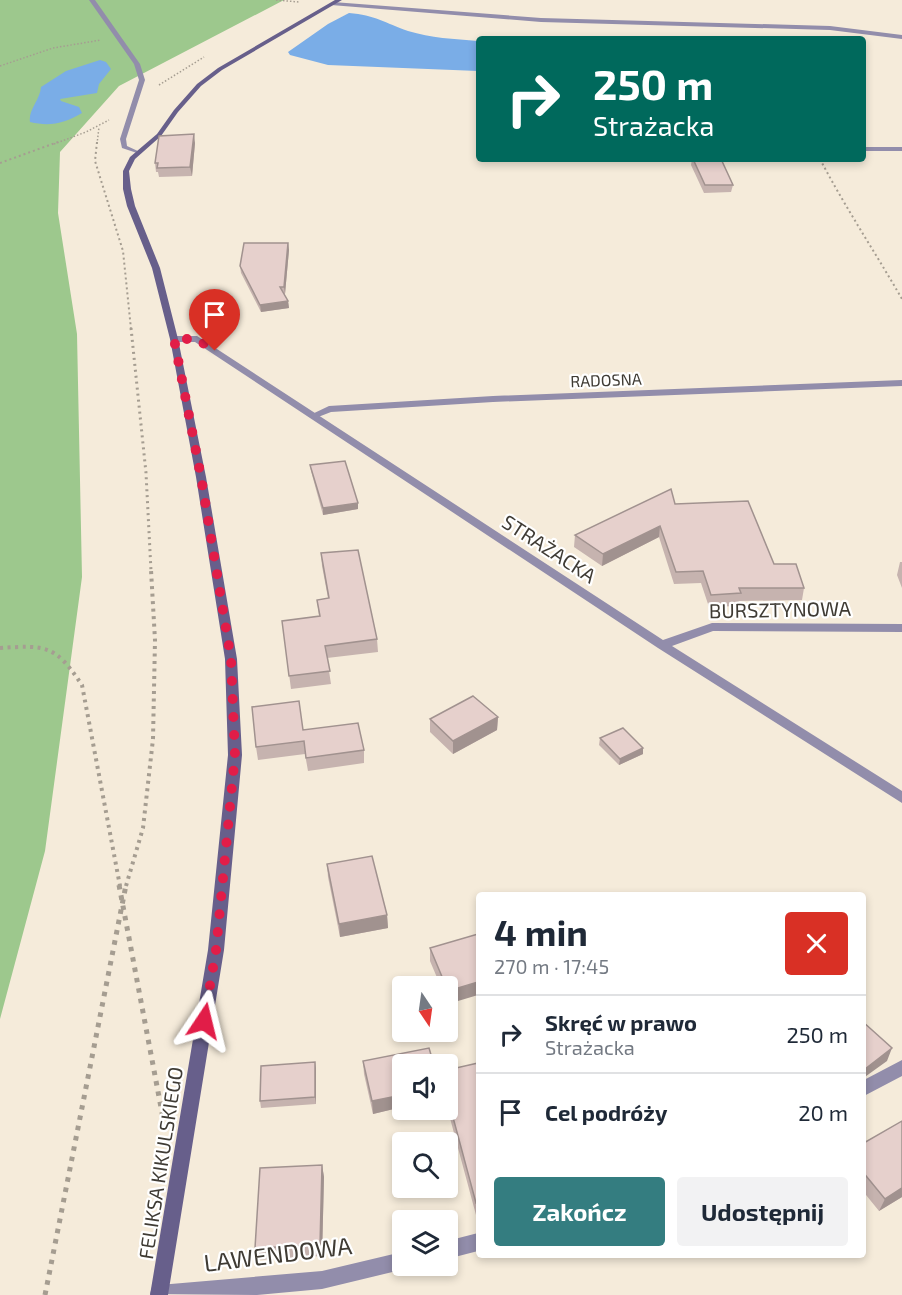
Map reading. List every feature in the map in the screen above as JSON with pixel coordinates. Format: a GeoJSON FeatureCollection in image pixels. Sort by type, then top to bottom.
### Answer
{"type":"FeatureCollection","features":[{"type":"Feature","properties":{"kind":"main road","name":"FELIKSA KIKULSKIEGO"},"geometry":{"type":"LineString","coordinates":[[159,1294],[216,950],[235,755],[231,659],[201,477],[174,339],[156,268],[127,189],[126,171],[132,158],[159,135],[176,111],[206,80],[336,2]]}},
{"type":"Feature","properties":{"kind":"street"},"geometry":{"type":"LineString","coordinates":[[92,0],[137,64],[142,80],[123,139],[124,147],[138,153]]}},
{"type":"Feature","properties":{"kind":"street"},"geometry":{"type":"LineString","coordinates":[[336,2],[530,20],[831,28],[902,37]]}},
{"type":"Feature","properties":{"kind":"street"},"geometry":{"type":"LineString","coordinates":[[866,149],[902,149]]}},
{"type":"Feature","properties":{"kind":"street","name":"STRAŻACKA"},"geometry":{"type":"LineString","coordinates":[[174,339],[197,339],[662,645],[902,798]]}},
{"type":"Feature","properties":{"kind":"street","name":"RADOSNA"},"geometry":{"type":"LineString","coordinates":[[313,416],[329,409],[493,399],[902,383]]}},
{"type":"Feature","properties":{"kind":"street","name":"BURSZTYNOWA"},"geometry":{"type":"LineString","coordinates":[[662,645],[712,627],[902,628]]}},
{"type":"Feature","properties":{"kind":"street"},"geometry":{"type":"LineString","coordinates":[[866,1088],[902,1067]]}},
{"type":"Feature","properties":{"kind":"street"},"geometry":{"type":"LineString","coordinates":[[458,1247],[476,1243]]}},
{"type":"Feature","properties":{"kind":"street","name":"LAWENDOWA"},"geometry":{"type":"LineString","coordinates":[[159,1294],[322,1280],[392,1263]]}},
{"type":"Feature","properties":{"kind":"path"},"geometry":{"type":"LineString","coordinates":[[276,0],[303,3]]}},
{"type":"Feature","properties":{"kind":"path"},"geometry":{"type":"LineString","coordinates":[[0,66],[53,48],[105,39],[122,42]]}},
{"type":"Feature","properties":{"kind":"path"},"geometry":{"type":"LineString","coordinates":[[0,163],[99,127],[95,161],[123,251],[146,472],[155,640],[153,739],[143,828],[122,899],[45,1295]]}},
{"type":"Feature","properties":{"kind":"path"},"geometry":{"type":"LineString","coordinates":[[822,162],[842,201],[871,244],[902,299]]}},
{"type":"Feature","properties":{"kind":"path"},"geometry":{"type":"LineString","coordinates":[[0,648],[37,646],[64,659],[82,685],[165,1129]]}},
{"type":"Feature","properties":{"kind":"green space"},"geometry":{"type":"Polygon","coordinates":[[[0,0],[284,0],[119,86],[60,152],[58,213],[77,334],[82,577],[45,851],[0,1019],[0,0]]]}},
{"type":"Feature","properties":{"kind":"water"},"geometry":{"type":"Polygon","coordinates":[[[349,13],[358,14],[425,35],[476,41],[476,71],[328,65],[290,55],[288,52],[328,24],[349,13]]]}},
{"type":"Feature","properties":{"kind":"water"},"geometry":{"type":"Polygon","coordinates":[[[100,60],[106,62],[111,69],[99,84],[97,93],[60,99],[79,107],[82,113],[57,123],[30,122],[41,87],[66,71],[100,60]]]}},
{"type":"Feature","properties":{"kind":"building"},"geometry":{"type":"Polygon","coordinates":[[[194,134],[190,167],[157,168],[158,163],[155,163],[159,136],[194,134]]]}},
{"type":"Feature","properties":{"kind":"building"},"geometry":{"type":"Polygon","coordinates":[[[694,162],[722,162],[733,185],[705,185],[694,162]]]}},
{"type":"Feature","properties":{"kind":"building"},"geometry":{"type":"Polygon","coordinates":[[[244,243],[288,243],[284,287],[280,287],[288,301],[260,305],[240,266],[244,243]]]}},
{"type":"Feature","properties":{"kind":"building"},"geometry":{"type":"Polygon","coordinates":[[[345,461],[358,503],[323,508],[310,465],[345,461]]]}},
{"type":"Feature","properties":{"kind":"building"},"geometry":{"type":"Polygon","coordinates":[[[671,489],[675,504],[748,501],[774,564],[796,564],[804,588],[739,588],[741,593],[711,595],[703,571],[676,572],[660,526],[603,554],[575,535],[671,489]]]}},
{"type":"Feature","properties":{"kind":"building"},"geometry":{"type":"Polygon","coordinates":[[[358,550],[377,639],[325,646],[330,671],[289,676],[282,621],[320,616],[317,600],[329,598],[321,553],[358,550]]]}},
{"type":"Feature","properties":{"kind":"building"},"geometry":{"type":"Polygon","coordinates":[[[473,696],[498,717],[453,741],[430,719],[473,696]]]}},
{"type":"Feature","properties":{"kind":"building"},"geometry":{"type":"Polygon","coordinates":[[[299,701],[303,730],[358,723],[364,750],[306,758],[304,741],[256,747],[252,707],[299,701]]]}},
{"type":"Feature","properties":{"kind":"building"},"geometry":{"type":"Polygon","coordinates":[[[623,728],[643,748],[620,759],[600,738],[623,728]]]}},
{"type":"Feature","properties":{"kind":"building"},"geometry":{"type":"Polygon","coordinates":[[[372,856],[387,915],[339,924],[327,864],[372,856]]]}},
{"type":"Feature","properties":{"kind":"building"},"geometry":{"type":"Polygon","coordinates":[[[476,935],[476,983],[458,988],[458,976],[442,976],[430,948],[476,935]]]}},
{"type":"Feature","properties":{"kind":"building"},"geometry":{"type":"Polygon","coordinates":[[[866,1025],[892,1048],[866,1068],[866,1025]]]}},
{"type":"Feature","properties":{"kind":"building"},"geometry":{"type":"Polygon","coordinates":[[[429,1048],[431,1054],[399,1054],[429,1048]]]}},
{"type":"Feature","properties":{"kind":"building"},"geometry":{"type":"Polygon","coordinates":[[[392,1055],[392,1097],[372,1101],[363,1061],[392,1055]]]}},
{"type":"Feature","properties":{"kind":"building"},"geometry":{"type":"Polygon","coordinates":[[[315,1062],[315,1097],[260,1101],[261,1066],[315,1062]]]}},
{"type":"Feature","properties":{"kind":"building"},"geometry":{"type":"Polygon","coordinates":[[[476,1063],[476,1203],[458,1132],[454,1120],[458,1120],[458,1068],[476,1063]]]}},
{"type":"Feature","properties":{"kind":"building"},"geometry":{"type":"Polygon","coordinates":[[[902,1121],[902,1188],[885,1199],[866,1176],[866,1142],[902,1121]]]}},
{"type":"Feature","properties":{"kind":"building"},"geometry":{"type":"Polygon","coordinates":[[[322,1165],[320,1245],[255,1248],[260,1168],[322,1165]]]}},
{"type":"Feature","properties":{"kind":"route"},"geometry":{"type":"LineString","coordinates":[[204,1021],[216,950],[235,755],[231,659],[201,477],[174,339],[197,339],[215,351]]}}]}
